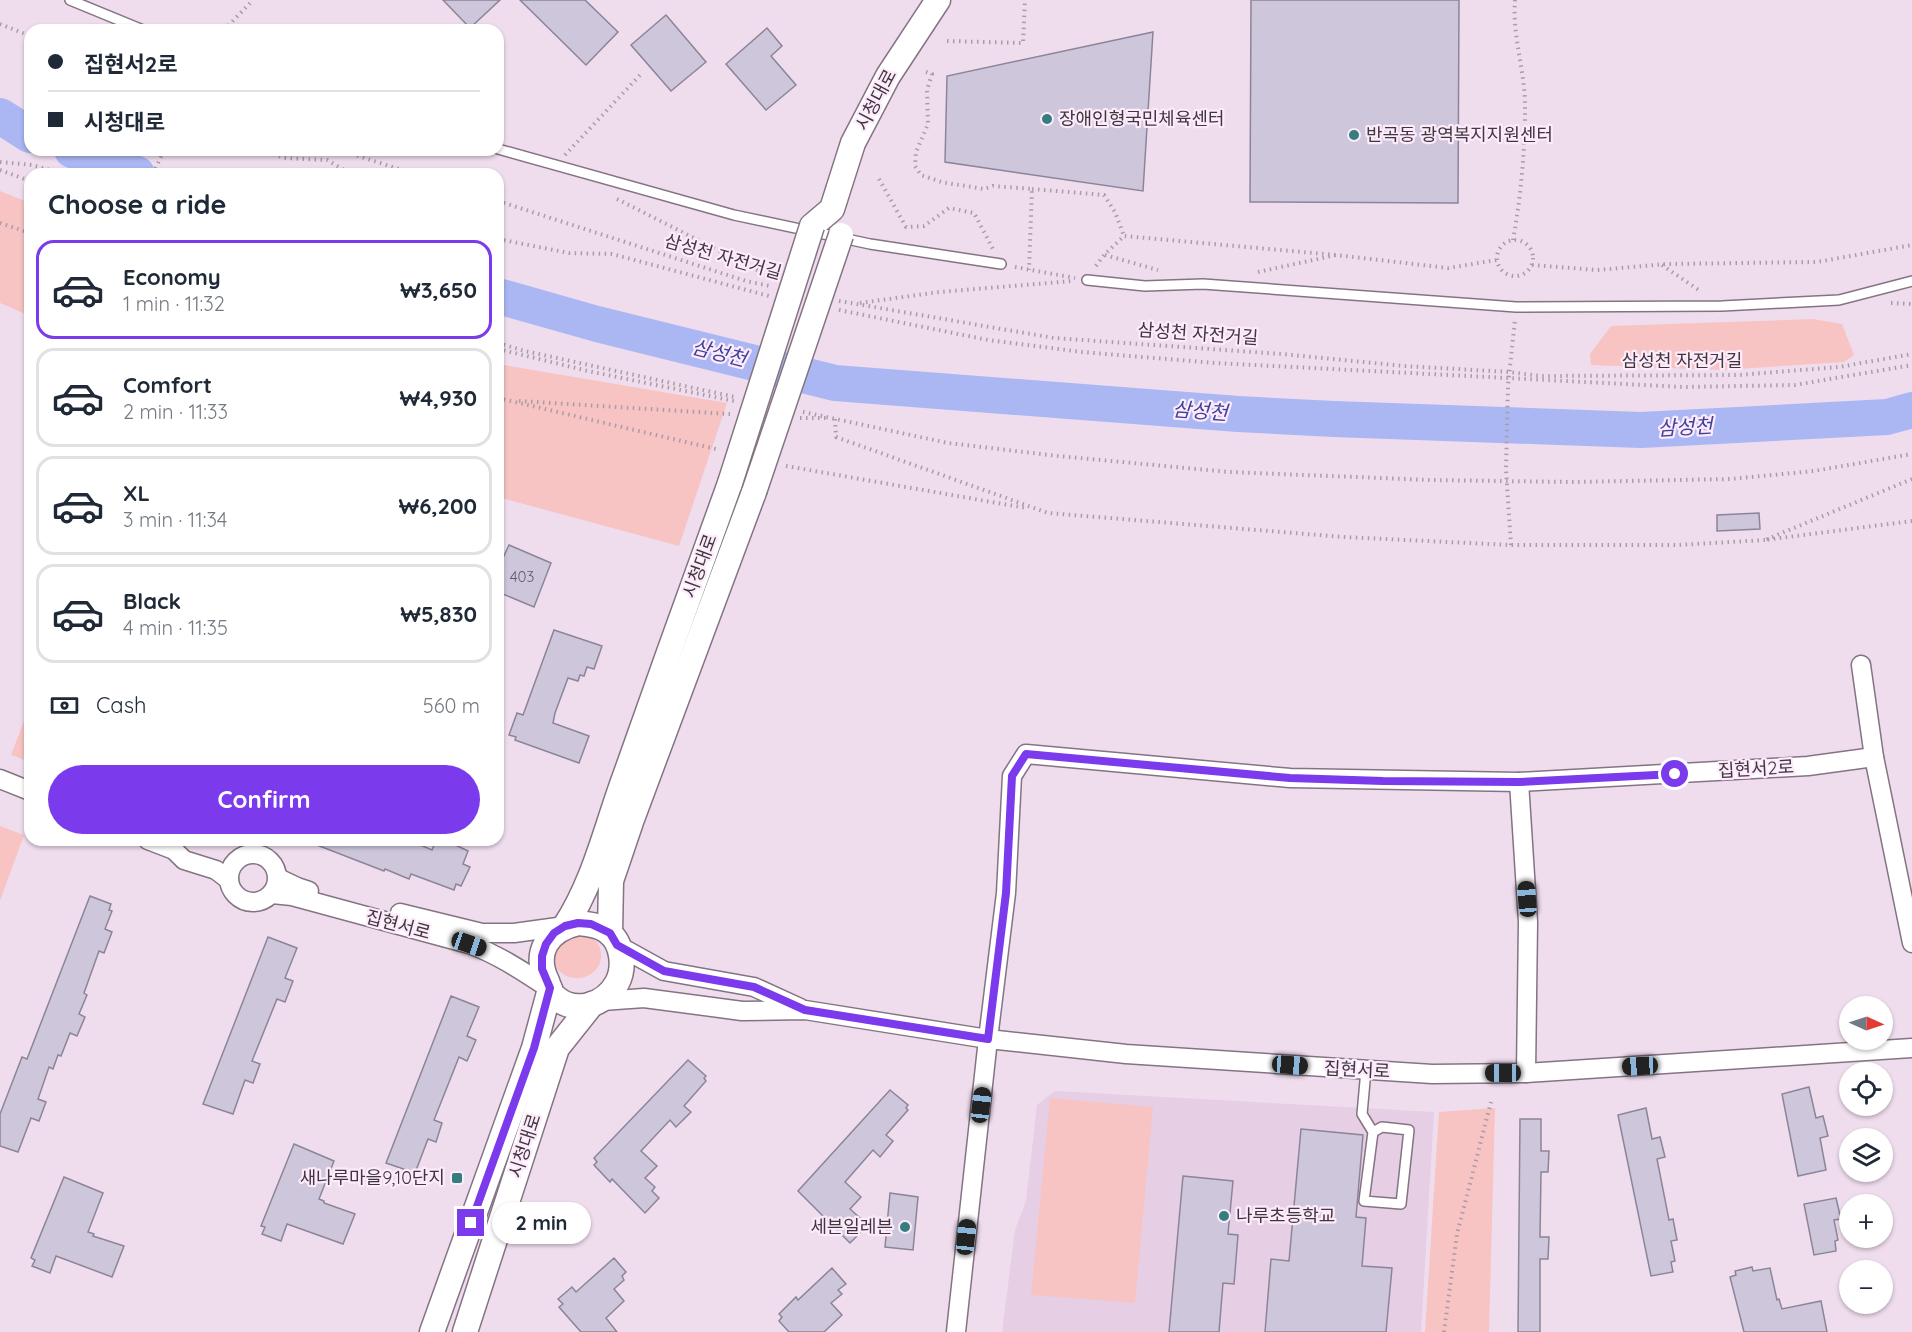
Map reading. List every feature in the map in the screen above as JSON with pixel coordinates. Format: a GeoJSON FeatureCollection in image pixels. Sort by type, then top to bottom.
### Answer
{"type":"FeatureCollection","features":[{"type":"Feature","properties":{"kind":"street","name":"시청대로"},"geometry":{"type":"LineString","coordinates":[[565,926],[579,905],[592,872],[610,815],[730,483],[812,226],[832,208],[853,143],[888,76],[938,0]]}},
{"type":"Feature","properties":{"kind":"street","name":"시청대로"},"geometry":{"type":"LineString","coordinates":[[613,939],[612,881],[632,819],[754,492],[841,235],[832,208]]}},
{"type":"Feature","properties":{"kind":"street"},"geometry":{"type":"LineString","coordinates":[[1861,665],[1874,757],[1912,943]]}},
{"type":"Feature","properties":{"kind":"street","name":"집현서2로"},"geometry":{"type":"LineString","coordinates":[[956,1332],[1006,893],[1012,776],[1026,754],[1290,778],[1519,782],[1808,766],[1874,757]]}},
{"type":"Feature","properties":{"kind":"street"},"geometry":{"type":"LineString","coordinates":[[0,779],[24,789]]}},
{"type":"Feature","properties":{"kind":"street"},"geometry":{"type":"LineString","coordinates":[[1519,782],[1528,922],[1527,1073]]}},
{"type":"Feature","properties":{"kind":"street"},"geometry":{"type":"LineString","coordinates":[[164,846],[174,850],[184,860],[216,870],[229,880]]}},
{"type":"Feature","properties":{"kind":"street"},"geometry":{"type":"LineString","coordinates":[[174,850],[189,848],[222,860],[237,860],[250,853],[266,857],[277,870],[275,886],[266,899],[249,902],[235,894],[229,880],[229,873],[237,860]]}},
{"type":"Feature","properties":{"kind":"street","name":"집현서로"},"geometry":{"type":"LineString","coordinates":[[275,886],[297,887],[482,933],[514,933],[565,926]]}},
{"type":"Feature","properties":{"kind":"street","name":"집현서로"},"geometry":{"type":"LineString","coordinates":[[275,886],[292,896],[487,950],[550,988]]}},
{"type":"Feature","properties":{"kind":"street"},"geometry":{"type":"LineString","coordinates":[[578,923],[591,924],[613,939],[620,950],[622,964],[612,992],[597,1003],[576,1007],[552,996],[542,969],[542,956],[546,944],[554,933],[565,926],[578,923]]}},
{"type":"Feature","properties":{"kind":"street","name":"집현서로"},"geometry":{"type":"LineString","coordinates":[[613,939],[664,971],[754,987],[805,1010]]}},
{"type":"Feature","properties":{"kind":"street","name":"시청대로"},"geometry":{"type":"LineString","coordinates":[[432,1332],[534,1048],[550,988]]}},
{"type":"Feature","properties":{"kind":"street","name":"집현서로"},"geometry":{"type":"LineString","coordinates":[[597,1003],[644,998],[742,1011],[805,1010],[988,1039],[1126,1054],[1432,1074],[1527,1073],[1912,1048]]}},
{"type":"Feature","properties":{"kind":"street","name":"시청대로"},"geometry":{"type":"LineString","coordinates":[[465,1332],[557,1048],[597,1003]]}},
{"type":"Feature","properties":{"kind":"lane"},"geometry":{"type":"LineString","coordinates":[[70,0],[128,24]]}},
{"type":"Feature","properties":{"kind":"lane"},"geometry":{"type":"LineString","coordinates":[[504,151],[734,215],[870,244],[1001,264]]}},
{"type":"Feature","properties":{"kind":"lane"},"geometry":{"type":"LineString","coordinates":[[1087,280],[1145,286],[1203,284],[1516,307],[1722,306],[1839,300],[1912,281]]}},
{"type":"Feature","properties":{"kind":"lane"},"geometry":{"type":"LineString","coordinates":[[1366,1070],[1362,1114],[1373,1132],[1364,1201],[1401,1204],[1409,1130],[1382,1127],[1373,1132]]}},
{"type":"Feature","properties":{"kind":"path"},"geometry":{"type":"LineString","coordinates":[[230,24],[253,0]]}},
{"type":"Feature","properties":{"kind":"path"},"geometry":{"type":"LineString","coordinates":[[947,41],[1023,43],[1024,0]]}},
{"type":"Feature","properties":{"kind":"path"},"geometry":{"type":"LineString","coordinates":[[1513,240],[1520,199],[1525,104],[1517,49],[1515,0]]}},
{"type":"Feature","properties":{"kind":"path"},"geometry":{"type":"LineString","coordinates":[[0,24],[24,34]]}},
{"type":"Feature","properties":{"kind":"path"},"geometry":{"type":"LineString","coordinates":[[926,72],[932,74],[927,90],[928,124],[916,152],[915,166],[921,175],[941,182],[984,189],[993,186],[1104,195],[1124,236]]}},
{"type":"Feature","properties":{"kind":"path"},"geometry":{"type":"LineString","coordinates":[[555,166],[640,74]]}},
{"type":"Feature","properties":{"kind":"path"},"geometry":{"type":"LineString","coordinates":[[278,156],[327,160],[341,168]]}},
{"type":"Feature","properties":{"kind":"path"},"geometry":{"type":"LineString","coordinates":[[358,156],[396,168]]}},
{"type":"Feature","properties":{"kind":"path"},"geometry":{"type":"LineString","coordinates":[[0,162],[43,168]]}},
{"type":"Feature","properties":{"kind":"path"},"geometry":{"type":"LineString","coordinates":[[0,170],[24,180]]}},
{"type":"Feature","properties":{"kind":"path"},"geometry":{"type":"LineString","coordinates":[[879,179],[906,227],[924,226],[949,207],[974,213],[1001,264],[1087,280]]}},
{"type":"Feature","properties":{"kind":"path"},"geometry":{"type":"LineString","coordinates":[[1029,270],[1032,189]]}},
{"type":"Feature","properties":{"kind":"path"},"geometry":{"type":"LineString","coordinates":[[616,198],[782,282]]}},
{"type":"Feature","properties":{"kind":"path","name":"삼성천 자전거길"},"geometry":{"type":"LineString","coordinates":[[504,203],[746,281],[780,288]]}},
{"type":"Feature","properties":{"kind":"path"},"geometry":{"type":"LineString","coordinates":[[0,223],[24,231]]}},
{"type":"Feature","properties":{"kind":"path"},"geometry":{"type":"LineString","coordinates":[[1087,280],[1104,255],[1124,236],[1336,255],[1448,268],[1497,260]]}},
{"type":"Feature","properties":{"kind":"path"},"geometry":{"type":"LineString","coordinates":[[504,240],[569,253],[612,254],[770,296]]}},
{"type":"Feature","properties":{"kind":"path"},"geometry":{"type":"LineString","coordinates":[[1513,240],[1519,240],[1529,247],[1533,258],[1532,265],[1524,273],[1512,276],[1502,270],[1497,260],[1503,244],[1513,240]]}},
{"type":"Feature","properties":{"kind":"path"},"geometry":{"type":"LineString","coordinates":[[1532,265],[1597,270],[1661,265],[1817,262],[1912,245]]}},
{"type":"Feature","properties":{"kind":"path"},"geometry":{"type":"LineString","coordinates":[[1104,255],[1159,271]]}},
{"type":"Feature","properties":{"kind":"path"},"geometry":{"type":"LineString","coordinates":[[1247,274],[1336,255]]}},
{"type":"Feature","properties":{"kind":"path"},"geometry":{"type":"LineString","coordinates":[[1661,265],[1722,306]]}},
{"type":"Feature","properties":{"kind":"path"},"geometry":{"type":"LineString","coordinates":[[853,303],[939,292],[1087,280]]}},
{"type":"Feature","properties":{"kind":"path","name":"삼성천 자전거길"},"geometry":{"type":"LineString","coordinates":[[833,299],[1054,338],[1282,354],[1509,375],[1739,375],[1839,368],[1912,354]]}},
{"type":"Feature","properties":{"kind":"path"},"geometry":{"type":"LineString","coordinates":[[1512,545],[1506,470],[1508,385],[1516,307]]}},
{"type":"Feature","properties":{"kind":"path"},"geometry":{"type":"LineString","coordinates":[[828,308],[988,340],[1082,352],[1215,363],[1509,375],[1683,387],[1795,385],[1912,365]]}},
{"type":"Feature","properties":{"kind":"path"},"geometry":{"type":"LineString","coordinates":[[504,345],[740,400],[600,373],[504,350]]}},
{"type":"Feature","properties":{"kind":"path"},"geometry":{"type":"LineString","coordinates":[[504,399],[741,415]]}},
{"type":"Feature","properties":{"kind":"path"},"geometry":{"type":"LineString","coordinates":[[792,411],[835,418]]}},
{"type":"Feature","properties":{"kind":"path"},"geometry":{"type":"LineString","coordinates":[[800,411],[948,443],[1229,472],[1506,481],[1730,479],[1814,471],[1912,454]]}},
{"type":"Feature","properties":{"kind":"path"},"geometry":{"type":"LineString","coordinates":[[800,417],[835,418]]}},
{"type":"Feature","properties":{"kind":"path"},"geometry":{"type":"LineString","coordinates":[[835,418],[836,437],[1048,513],[1343,537],[1512,545],[1677,545],[1765,540],[1912,521]]}},
{"type":"Feature","properties":{"kind":"path"},"geometry":{"type":"LineString","coordinates":[[1765,540],[1912,479]]}},
{"type":"Feature","properties":{"kind":"path"},"geometry":{"type":"LineString","coordinates":[[1444,1332],[1457,1234],[1491,1102]]}},
{"type":"Feature","properties":{"kind":"shaded area"},"geometry":{"type":"Polygon","coordinates":[[[0,191],[24,201],[24,313],[0,303],[0,191]]]}},
{"type":"Feature","properties":{"kind":"shaded area"},"geometry":{"type":"Polygon","coordinates":[[[1813,319],[1842,324],[1854,355],[1844,362],[1721,370],[1591,365],[1590,354],[1611,326],[1813,319]]]}},
{"type":"Feature","properties":{"kind":"shaded area"},"geometry":{"type":"Polygon","coordinates":[[[504,365],[727,403],[679,546],[504,499],[504,365]]]}},
{"type":"Feature","properties":{"kind":"shaded area"},"geometry":{"type":"Polygon","coordinates":[[[24,721],[24,760],[11,755],[24,721]]]}},
{"type":"Feature","properties":{"kind":"shaded area"},"geometry":{"type":"Polygon","coordinates":[[[0,826],[24,835],[0,901],[0,826]]]}},
{"type":"Feature","properties":{"kind":"shaded area"},"geometry":{"type":"Polygon","coordinates":[[[570,931],[594,939],[600,947],[600,962],[596,970],[582,978],[565,975],[554,962],[554,948],[570,931]]]}},
{"type":"Feature","properties":{"kind":"shaded area","name":"나루초등학교"},"geometry":{"type":"Polygon","coordinates":[[[1055,1091],[1434,1112],[1421,1332],[1002,1332],[1015,1230],[1026,1201],[1037,1105],[1055,1091]]]}},
{"type":"Feature","properties":{"kind":"shaded area"},"geometry":{"type":"Polygon","coordinates":[[[1050,1098],[1153,1107],[1135,1303],[1031,1295],[1050,1098]]]}},
{"type":"Feature","properties":{"kind":"shaded area"},"geometry":{"type":"Polygon","coordinates":[[[1495,1108],[1489,1332],[1425,1332],[1439,1112],[1495,1108]]]}},
{"type":"Feature","properties":{"kind":"water"},"geometry":{"type":"Polygon","coordinates":[[[1753,413],[1763,423],[1751,434],[1697,437],[1683,426],[1691,415],[1753,413]]]}},
{"type":"Feature","properties":{"kind":"building"},"geometry":{"type":"Polygon","coordinates":[[[443,0],[500,0],[474,24],[466,24],[443,0]]]}},
{"type":"Feature","properties":{"kind":"building"},"geometry":{"type":"Polygon","coordinates":[[[520,0],[585,0],[618,32],[586,65],[520,0]]]}},
{"type":"Feature","properties":{"kind":"building","name":"반곡동 광역복지지원센터"},"geometry":{"type":"Polygon","coordinates":[[[1251,0],[1459,0],[1458,203],[1250,202],[1251,0]]]}},
{"type":"Feature","properties":{"kind":"building"},"geometry":{"type":"Polygon","coordinates":[[[666,15],[706,62],[671,91],[631,45],[666,15]]]}},
{"type":"Feature","properties":{"kind":"building"},"geometry":{"type":"Polygon","coordinates":[[[767,28],[782,46],[771,56],[796,85],[766,110],[726,64],[767,28]]]}},
{"type":"Feature","properties":{"kind":"building","name":"장애인형국민체육센터"},"geometry":{"type":"Polygon","coordinates":[[[1153,32],[1143,191],[945,162],[947,76],[1153,32]]]}},
{"type":"Feature","properties":{"kind":"building"},"geometry":{"type":"Polygon","coordinates":[[[1759,513],[1760,529],[1717,531],[1717,515],[1759,513]]]}},
{"type":"Feature","properties":{"kind":"building"},"geometry":{"type":"Polygon","coordinates":[[[509,545],[551,563],[534,607],[504,594],[504,556],[509,545]]]}},
{"type":"Feature","properties":{"kind":"building"},"geometry":{"type":"Polygon","coordinates":[[[554,630],[602,646],[594,669],[587,667],[584,676],[580,675],[578,681],[568,678],[553,723],[589,736],[579,763],[515,740],[516,737],[509,735],[517,713],[523,715],[554,630]]]}},
{"type":"Feature","properties":{"kind":"building"},"geometry":{"type":"Polygon","coordinates":[[[319,846],[423,846],[432,850],[434,846],[458,846],[468,851],[463,864],[470,867],[461,886],[456,884],[454,890],[411,874],[409,879],[385,869],[384,871],[319,846]]]}},
{"type":"Feature","properties":{"kind":"building"},"geometry":{"type":"Polygon","coordinates":[[[90,896],[111,904],[109,910],[112,911],[105,929],[112,932],[104,953],[99,951],[84,993],[87,995],[79,1014],[85,1017],[77,1036],[70,1033],[53,1069],[49,1067],[38,1099],[46,1102],[39,1121],[31,1118],[18,1152],[0,1146],[0,1114],[22,1057],[27,1059],[90,896]]]}},
{"type":"Feature","properties":{"kind":"building"},"geometry":{"type":"Polygon","coordinates":[[[268,937],[297,948],[285,978],[293,981],[285,1002],[277,999],[252,1061],[260,1064],[253,1083],[245,1080],[233,1114],[203,1104],[268,937]]]}},
{"type":"Feature","properties":{"kind":"building"},"geometry":{"type":"Polygon","coordinates":[[[451,996],[479,1007],[467,1036],[476,1040],[467,1061],[459,1057],[434,1120],[442,1123],[436,1142],[428,1139],[415,1173],[386,1163],[451,996]]]}},
{"type":"Feature","properties":{"kind":"building"},"geometry":{"type":"Polygon","coordinates":[[[688,1060],[706,1076],[704,1078],[706,1081],[684,1106],[691,1112],[676,1127],[670,1120],[641,1151],[657,1166],[645,1178],[655,1187],[652,1191],[659,1198],[645,1213],[612,1179],[610,1182],[594,1165],[597,1162],[594,1158],[688,1060]]]}},
{"type":"Feature","properties":{"kind":"building"},"geometry":{"type":"Polygon","coordinates":[[[1809,1087],[1816,1118],[1823,1116],[1828,1136],[1820,1138],[1826,1170],[1798,1176],[1782,1094],[1809,1087]]]}},
{"type":"Feature","properties":{"kind":"building"},"geometry":{"type":"Polygon","coordinates":[[[890,1090],[908,1105],[906,1108],[908,1110],[886,1135],[893,1141],[880,1157],[873,1150],[845,1182],[861,1197],[850,1209],[868,1225],[850,1243],[798,1191],[890,1090]]]}},
{"type":"Feature","properties":{"kind":"building"},"geometry":{"type":"Polygon","coordinates":[[[1646,1108],[1652,1139],[1660,1137],[1665,1157],[1657,1159],[1669,1220],[1673,1219],[1677,1240],[1671,1241],[1675,1261],[1671,1262],[1673,1272],[1651,1276],[1618,1115],[1646,1108]]]}},
{"type":"Feature","properties":{"kind":"building"},"geometry":{"type":"Polygon","coordinates":[[[1520,1119],[1541,1119],[1541,1151],[1549,1151],[1548,1172],[1541,1172],[1540,1237],[1549,1237],[1548,1259],[1540,1259],[1540,1332],[1518,1332],[1520,1119]]]}},
{"type":"Feature","properties":{"kind":"building"},"geometry":{"type":"Polygon","coordinates":[[[1301,1129],[1363,1135],[1356,1217],[1366,1218],[1362,1266],[1392,1268],[1386,1332],[1265,1332],[1271,1259],[1289,1261],[1301,1129]]]}},
{"type":"Feature","properties":{"kind":"building"},"geometry":{"type":"Polygon","coordinates":[[[294,1144],[334,1161],[319,1199],[355,1214],[343,1244],[287,1224],[281,1241],[262,1234],[265,1227],[261,1226],[294,1144]]]}},
{"type":"Feature","properties":{"kind":"building"},"geometry":{"type":"Polygon","coordinates":[[[1183,1176],[1233,1181],[1228,1234],[1238,1235],[1234,1284],[1223,1283],[1219,1332],[1169,1332],[1183,1176]]]}},
{"type":"Feature","properties":{"kind":"building"},"geometry":{"type":"Polygon","coordinates":[[[64,1177],[103,1193],[88,1232],[94,1234],[93,1236],[124,1246],[112,1277],[56,1256],[50,1273],[32,1266],[35,1260],[31,1258],[64,1177]]]}},
{"type":"Feature","properties":{"kind":"building"},"geometry":{"type":"Polygon","coordinates":[[[890,1193],[918,1197],[913,1250],[885,1247],[890,1193]]]}},
{"type":"Feature","properties":{"kind":"building"},"geometry":{"type":"Polygon","coordinates":[[[1836,1198],[1839,1219],[1834,1220],[1838,1240],[1835,1241],[1836,1251],[1814,1255],[1804,1204],[1836,1198]]]}},
{"type":"Feature","properties":{"kind":"building"},"geometry":{"type":"Polygon","coordinates":[[[614,1258],[626,1272],[622,1276],[624,1280],[614,1289],[624,1301],[606,1318],[617,1332],[581,1332],[559,1307],[563,1304],[558,1299],[572,1287],[576,1292],[614,1258]]]}},
{"type":"Feature","properties":{"kind":"building"},"geometry":{"type":"Polygon","coordinates":[[[1752,1267],[1753,1271],[1770,1268],[1777,1300],[1779,1299],[1782,1309],[1821,1301],[1827,1332],[1744,1332],[1730,1277],[1736,1275],[1735,1271],[1752,1267]]]}},
{"type":"Feature","properties":{"kind":"building"},"geometry":{"type":"Polygon","coordinates":[[[832,1268],[846,1284],[838,1290],[842,1294],[831,1303],[842,1315],[824,1332],[789,1332],[779,1321],[782,1317],[779,1314],[796,1297],[798,1300],[832,1268]]]}},
{"type":"Feature","properties":{"kind":"waterway","name":"삼성천"},"geometry":{"type":"LineString","coordinates":[[0,116],[24,131]]}},
{"type":"Feature","properties":{"kind":"waterway","name":"삼성천"},"geometry":{"type":"LineString","coordinates":[[88,156],[121,168]]}},
{"type":"Feature","properties":{"kind":"waterway","name":"삼성천"},"geometry":{"type":"LineString","coordinates":[[504,298],[597,324],[835,383],[1238,414],[1641,430],[1887,417],[1912,410]]}},
{"type":"Feature","properties":{"kind":"place","name":"장애인형국민체육센터"},"geometry":{"type":"Point","coordinates":[1047,119]}},
{"type":"Feature","properties":{"kind":"place","name":"반곡동 광역복지지원센터"},"geometry":{"type":"Point","coordinates":[1354,135]}},
{"type":"Feature","properties":{"kind":"place","name":"새나루마을9,10단지"},"geometry":{"type":"Point","coordinates":[457,1178]}},
{"type":"Feature","properties":{"kind":"place","name":"나루초등학교"},"geometry":{"type":"Point","coordinates":[1224,1216]}},
{"type":"Feature","properties":{"kind":"place","name":"세븐일레븐"},"geometry":{"type":"Point","coordinates":[905,1227]}},
{"type":"Feature","properties":{"kind":"route"},"geometry":{"type":"LineString","coordinates":[[471,1223],[534,1048],[550,988],[542,969],[542,956],[546,944],[554,933],[565,926],[578,923],[591,924],[610,933],[617,945],[664,971],[754,987],[805,1010],[988,1039],[1006,893],[1012,776],[1026,754],[1290,778],[1383,781],[1519,782],[1675,774]]}}]}
